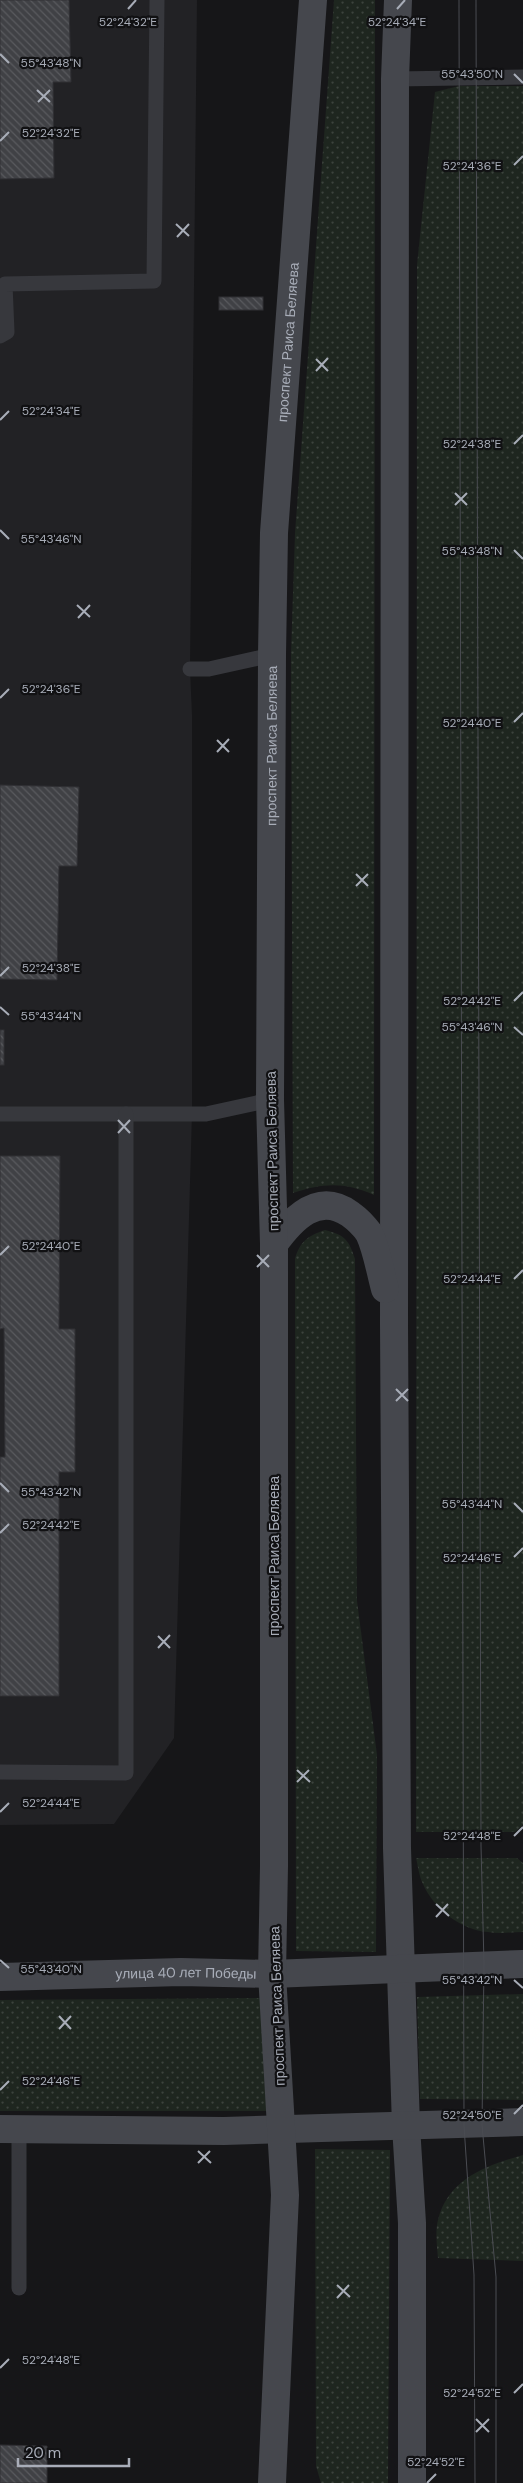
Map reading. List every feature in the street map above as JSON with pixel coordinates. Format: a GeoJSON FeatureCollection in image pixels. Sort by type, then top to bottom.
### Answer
{"type":"FeatureCollection","features":[{"type":"Feature","properties":{"kind":"street","name":"проспект Раиса Беляева"},"geometry":{"type":"LineString","coordinates":[[272,2483],[285,2195],[272,1974],[274,1866],[274,1244],[270,1100],[274,533],[314,0]]}},
{"type":"Feature","properties":{"kind":"street"},"geometry":{"type":"LineString","coordinates":[[398,0],[395,79],[394,1324],[397,1848],[406,2126],[412,2223],[412,2483]]}},
{"type":"Feature","properties":{"kind":"street"},"geometry":{"type":"LineString","coordinates":[[274,1244],[290,1223],[305,1211],[322,1206],[340,1208],[358,1220],[368,1233],[394,1324]]}},
{"type":"Feature","properties":{"kind":"street","name":"улица 40 лет Победы"},"geometry":{"type":"LineString","coordinates":[[0,1977],[181,1972],[272,1974],[523,1964]]}},
{"type":"Feature","properties":{"kind":"street"},"geometry":{"type":"LineString","coordinates":[[10,2129],[224,2132],[282,2129],[464,2126],[523,2122]]}},
{"type":"Feature","properties":{"kind":"lane"},"geometry":{"type":"LineString","coordinates":[[0,336],[7,332],[5,284],[154,281],[157,0]]}},
{"type":"Feature","properties":{"kind":"lane"},"geometry":{"type":"LineString","coordinates":[[395,79],[523,77]]}},
{"type":"Feature","properties":{"kind":"lane"},"geometry":{"type":"LineString","coordinates":[[190,669],[209,669],[272,655]]}},
{"type":"Feature","properties":{"kind":"lane"},"geometry":{"type":"LineString","coordinates":[[0,1114],[206,1114],[270,1100]]}},
{"type":"Feature","properties":{"kind":"lane"},"geometry":{"type":"LineString","coordinates":[[0,1772],[126,1772],[126,1114]]}},
{"type":"Feature","properties":{"kind":"lane"},"geometry":{"type":"LineString","coordinates":[[10,2129],[19,2288]]}},
{"type":"Feature","properties":{"kind":"shaded area"},"geometry":{"type":"Polygon","coordinates":[[[0,0],[197,0],[190,669],[192,715],[192,1114],[174,1738],[114,1824],[0,1825],[0,0]]]}},
{"type":"Feature","properties":{"kind":"shaded area"},"geometry":{"type":"Polygon","coordinates":[[[334,0],[375,0],[374,1195],[353,1188],[334,1185],[315,1187],[293,1193],[291,654],[295,533],[334,0]]]}},
{"type":"Feature","properties":{"kind":"shaded area"},"geometry":{"type":"Polygon","coordinates":[[[459,86],[523,86],[523,1825],[515,1832],[416,1832],[417,265],[435,92],[459,86]]]}},
{"type":"Feature","properties":{"kind":"shaded area"},"geometry":{"type":"Polygon","coordinates":[[[325,1230],[342,1236],[351,1247],[355,1259],[357,1601],[377,1755],[376,1952],[296,1951],[295,1259],[302,1243],[325,1230]]]}},
{"type":"Feature","properties":{"kind":"shaded area"},"geometry":{"type":"Polygon","coordinates":[[[416,1858],[517,1858],[523,1863],[523,1932],[497,1933],[478,1930],[458,1923],[441,1910],[428,1893],[420,1878],[416,1858]]]}},
{"type":"Feature","properties":{"kind":"shaded area"},"geometry":{"type":"Polygon","coordinates":[[[523,1994],[523,2100],[420,2099],[417,1997],[523,1994]]]}},
{"type":"Feature","properties":{"kind":"shaded area"},"geometry":{"type":"Polygon","coordinates":[[[270,1998],[270,2111],[0,2111],[0,2000],[270,1998]]]}},
{"type":"Feature","properties":{"kind":"shaded area"},"geometry":{"type":"Polygon","coordinates":[[[315,2149],[390,2150],[388,2483],[321,2483],[316,2466],[315,2149]]]}},
{"type":"Feature","properties":{"kind":"shaded area"},"geometry":{"type":"Polygon","coordinates":[[[523,2155],[523,2261],[438,2258],[437,2224],[443,2206],[450,2194],[460,2184],[483,2169],[523,2155]]]}},
{"type":"Feature","properties":{"kind":"building"},"geometry":{"type":"Polygon","coordinates":[[[0,0],[69,0],[71,82],[53,82],[54,178],[0,179],[0,0]]]}},
{"type":"Feature","properties":{"kind":"building"},"geometry":{"type":"Polygon","coordinates":[[[219,297],[263,297],[263,310],[219,310],[219,297]]]}},
{"type":"Feature","properties":{"kind":"building"},"geometry":{"type":"Polygon","coordinates":[[[0,785],[79,787],[77,866],[59,866],[57,980],[0,979],[0,785]]]}},
{"type":"Feature","properties":{"kind":"building"},"geometry":{"type":"Polygon","coordinates":[[[0,1030],[4,1030],[4,1065],[0,1065],[0,1030]]]}},
{"type":"Feature","properties":{"kind":"building"},"geometry":{"type":"Polygon","coordinates":[[[0,1156],[60,1156],[59,1329],[75,1329],[75,1472],[59,1472],[59,1696],[0,1696],[0,1457],[5,1457],[4,1328],[0,1329],[0,1156]]]}},
{"type":"Feature","properties":{"kind":"building"},"geometry":{"type":"Polygon","coordinates":[[[0,2445],[47,2446],[47,2483],[0,2483],[0,2445]]]}},
{"type":"Feature","properties":{"kind":"tram line"},"geometry":{"type":"LineString","coordinates":[[459,0],[464,2126],[474,2275],[475,2483]]}},
{"type":"Feature","properties":{"kind":"tram line"},"geometry":{"type":"LineString","coordinates":[[476,0],[481,1846],[484,1964],[482,2125],[496,2277],[496,2483]]}}]}
